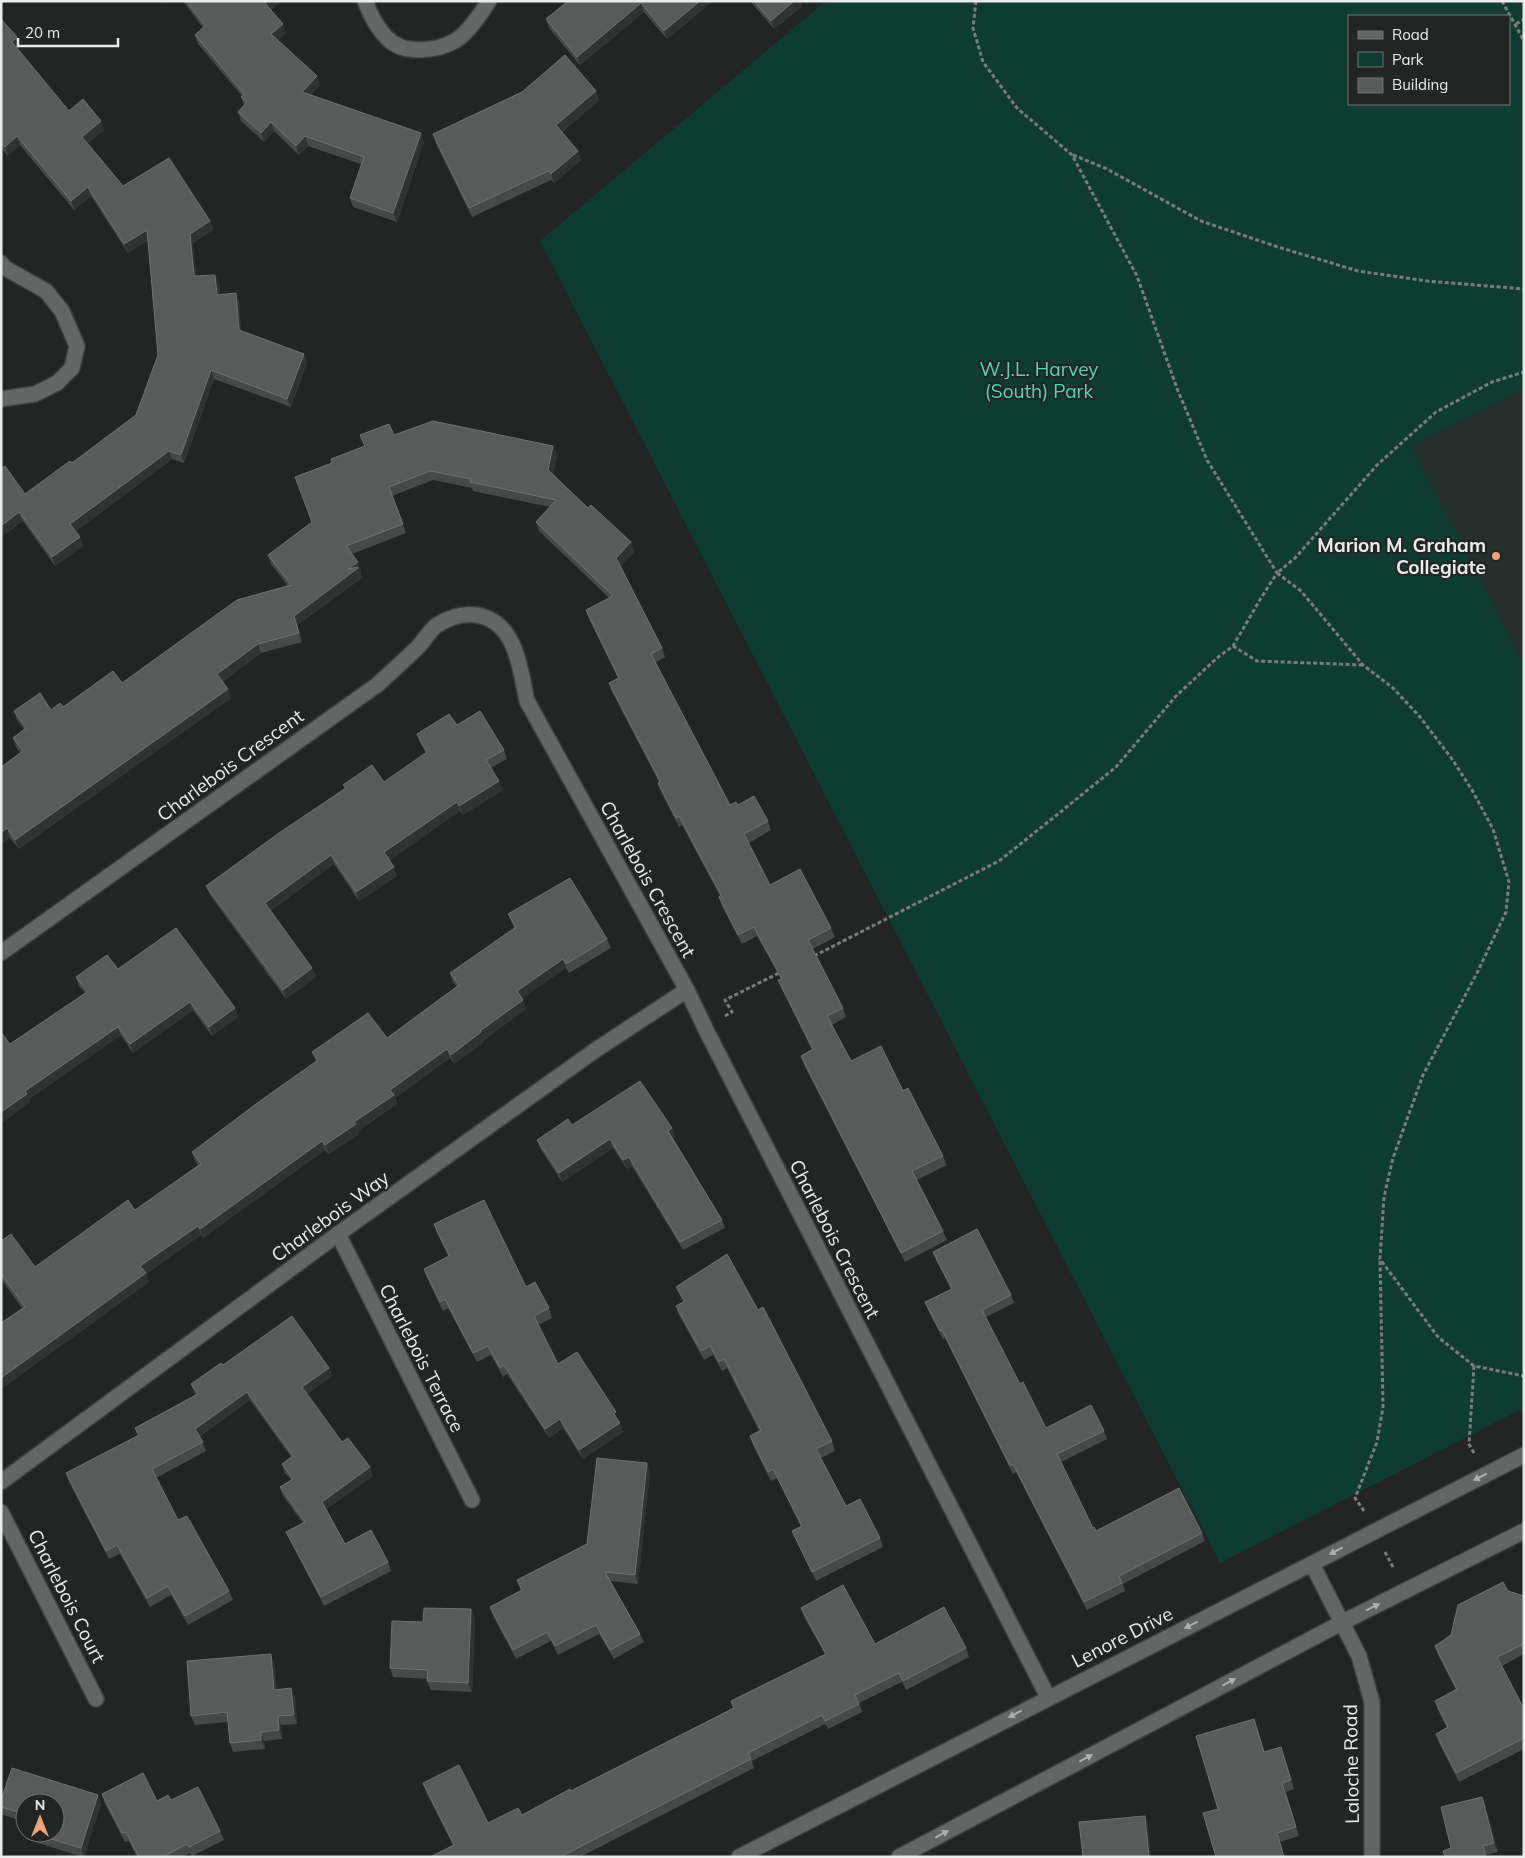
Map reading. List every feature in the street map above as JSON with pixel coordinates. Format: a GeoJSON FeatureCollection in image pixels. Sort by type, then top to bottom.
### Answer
{"type":"FeatureCollection","features":[{"type":"Feature","properties":{"kind":"street"},"geometry":{"type":"LineString","coordinates":[[365,1],[378,27],[388,39],[402,47],[418,50],[442,47],[462,36],[489,1]]}},
{"type":"Feature","properties":{"kind":"street"},"geometry":{"type":"LineString","coordinates":[[1,263],[5,268],[46,291],[62,311],[77,346],[72,368],[58,382],[35,394],[1,399]]}},
{"type":"Feature","properties":{"kind":"street","name":"Charlebois Crescent"},"geometry":{"type":"LineString","coordinates":[[1,953],[377,685],[415,650],[435,626],[454,617],[473,614],[489,618],[502,627],[509,637],[527,701],[687,990],[1048,1697]]}},
{"type":"Feature","properties":{"kind":"street","name":"Charlebois Way"},"geometry":{"type":"LineString","coordinates":[[1,1482],[338,1234],[597,1049],[687,990]]}},
{"type":"Feature","properties":{"kind":"street","name":"Charlebois Terrace"},"geometry":{"type":"LineString","coordinates":[[338,1234],[472,1500]]}},
{"type":"Feature","properties":{"kind":"street","name":"Lenore Drive"},"geometry":{"type":"LineString","coordinates":[[739,1857],[1048,1697],[1524,1455]]}},
{"type":"Feature","properties":{"kind":"street","name":"Charlebois Court"},"geometry":{"type":"LineString","coordinates":[[1,1512],[96,1699]]}},
{"type":"Feature","properties":{"kind":"street"},"geometry":{"type":"LineString","coordinates":[[899,1857],[1343,1622],[1524,1531]]}},
{"type":"Feature","properties":{"kind":"street","name":"Laloche Road"},"geometry":{"type":"LineString","coordinates":[[1312,1564],[1359,1656],[1372,1702],[1372,1857]]}},
{"type":"Feature","properties":{"kind":"path"},"geometry":{"type":"LineString","coordinates":[[976,1],[973,28],[983,62],[1017,108],[1072,155],[1107,169],[1201,221],[1296,252],[1358,270],[1427,280],[1524,289]]}},
{"type":"Feature","properties":{"kind":"path"},"geometry":{"type":"LineString","coordinates":[[1502,1],[1524,41]]}},
{"type":"Feature","properties":{"kind":"path"},"geometry":{"type":"LineString","coordinates":[[1516,24],[1524,19]]}},
{"type":"Feature","properties":{"kind":"path"},"geometry":{"type":"LineString","coordinates":[[1072,155],[1137,276],[1178,391],[1207,460],[1277,573],[1301,591],[1363,665],[1392,688],[1420,717],[1452,759],[1472,790],[1493,829],[1510,882],[1506,912],[1477,973],[1423,1075],[1393,1158],[1384,1197],[1380,1259],[1383,1407],[1377,1442],[1355,1498],[1375,1530],[1405,1591]]}},
{"type":"Feature","properties":{"kind":"path"},"geometry":{"type":"LineString","coordinates":[[812,957],[999,861],[1116,767],[1176,696],[1217,658],[1233,646],[1277,573],[1295,558],[1377,464],[1436,412],[1492,382],[1524,372]]}},
{"type":"Feature","properties":{"kind":"path"},"geometry":{"type":"LineString","coordinates":[[1233,646],[1257,661],[1363,665]]}},
{"type":"Feature","properties":{"kind":"path"},"geometry":{"type":"LineString","coordinates":[[706,1030],[732,1012],[725,1000],[786,970]]}},
{"type":"Feature","properties":{"kind":"path"},"geometry":{"type":"LineString","coordinates":[[1380,1259],[1438,1337],[1474,1366],[1524,1376]]}},
{"type":"Feature","properties":{"kind":"path"},"geometry":{"type":"LineString","coordinates":[[1469,1444],[1474,1366]]}},
{"type":"Feature","properties":{"kind":"shaded area","name":"Marion M. Graham Collegiate"},"geometry":{"type":"Polygon","coordinates":[[[1524,389],[1524,665],[1412,446],[1524,389]]]}},
{"type":"Feature","properties":{"kind":"green space","name":"W.J.L. Harvey (South) Park"},"geometry":{"type":"Polygon","coordinates":[[[826,1],[1524,1],[1524,389],[1412,446],[1524,665],[1524,1408],[1220,1563],[540,241],[826,1]]]}},
{"type":"Feature","properties":{"kind":"building"},"geometry":{"type":"Polygon","coordinates":[[[186,1],[267,1],[265,3],[283,24],[271,34],[317,76],[302,92],[421,133],[393,213],[350,198],[364,157],[305,136],[296,146],[271,122],[261,133],[238,112],[247,102],[241,97],[244,94],[195,35],[205,26],[186,1]]]}},
{"type":"Feature","properties":{"kind":"building"},"geometry":{"type":"Polygon","coordinates":[[[568,1],[700,1],[664,31],[641,3],[577,57],[546,19],[568,1]]]}},
{"type":"Feature","properties":{"kind":"building"},"geometry":{"type":"Polygon","coordinates":[[[754,1],[794,1],[771,21],[754,1]]]}},
{"type":"Feature","properties":{"kind":"building"},"geometry":{"type":"Polygon","coordinates":[[[1,19],[17,37],[12,42],[69,111],[83,99],[101,121],[82,137],[123,186],[169,158],[210,221],[190,234],[194,276],[215,275],[217,295],[236,293],[239,330],[304,354],[287,399],[211,370],[181,455],[169,451],[70,524],[80,537],[52,557],[19,512],[1,526],[1,469],[5,466],[25,494],[70,461],[72,463],[136,415],[158,355],[147,230],[124,244],[88,187],[71,201],[17,136],[5,147],[1,143],[1,19]]]}},
{"type":"Feature","properties":{"kind":"building"},"geometry":{"type":"Polygon","coordinates":[[[565,55],[596,91],[556,125],[578,151],[551,174],[548,171],[469,208],[433,134],[522,92],[565,55]]]}},
{"type":"Feature","properties":{"kind":"building"},"geometry":{"type":"Polygon","coordinates":[[[433,421],[553,446],[548,470],[588,508],[591,505],[631,542],[616,558],[662,648],[651,654],[730,805],[736,802],[738,805],[754,796],[768,821],[744,834],[770,885],[800,869],[831,928],[808,940],[843,1008],[827,1016],[851,1061],[881,1046],[903,1091],[908,1088],[943,1156],[912,1171],[943,1231],[901,1253],[801,1056],[813,1049],[778,980],[782,979],[754,927],[738,935],[719,897],[721,895],[679,816],[676,818],[658,783],[660,781],[609,683],[619,678],[586,610],[613,596],[536,522],[556,500],[470,482],[471,479],[430,471],[389,487],[403,524],[346,546],[358,562],[348,569],[358,568],[294,616],[299,633],[258,644],[217,674],[228,689],[15,840],[7,828],[1,833],[1,767],[23,751],[13,738],[26,728],[14,711],[40,693],[51,710],[60,703],[63,707],[113,671],[122,683],[237,600],[291,585],[268,555],[312,522],[295,477],[332,463],[331,459],[365,446],[360,435],[389,424],[394,435],[433,421]]]}},
{"type":"Feature","properties":{"kind":"building"},"geometry":{"type":"Polygon","coordinates":[[[480,711],[504,750],[486,760],[499,781],[459,806],[457,802],[384,852],[394,867],[356,892],[331,855],[265,903],[312,968],[283,990],[206,886],[279,833],[346,788],[343,785],[372,765],[384,782],[427,752],[417,734],[449,714],[457,725],[480,711]]]}},
{"type":"Feature","properties":{"kind":"building"},"geometry":{"type":"Polygon","coordinates":[[[570,878],[607,939],[566,964],[563,959],[517,991],[523,1000],[451,1055],[447,1049],[390,1090],[394,1095],[354,1122],[356,1124],[325,1145],[322,1141],[200,1229],[198,1226],[140,1266],[146,1273],[1,1378],[1,1323],[25,1307],[1,1274],[1,1241],[11,1234],[35,1267],[128,1200],[135,1210],[201,1164],[192,1152],[318,1060],[312,1052],[368,1013],[387,1038],[459,985],[450,973],[516,927],[508,914],[570,878]]]}},
{"type":"Feature","properties":{"kind":"building"},"geometry":{"type":"Polygon","coordinates":[[[176,928],[235,1008],[209,1027],[190,1002],[130,1044],[118,1027],[25,1091],[27,1094],[1,1112],[1,1032],[10,1044],[87,992],[76,977],[107,955],[118,969],[176,928]]]}},
{"type":"Feature","properties":{"kind":"building"},"geometry":{"type":"Polygon","coordinates":[[[640,1081],[672,1128],[668,1131],[722,1220],[680,1242],[629,1157],[623,1160],[610,1139],[559,1173],[537,1140],[568,1119],[572,1125],[640,1081]]]}},
{"type":"Feature","properties":{"kind":"building"},"geometry":{"type":"Polygon","coordinates":[[[484,1200],[526,1287],[535,1282],[549,1308],[534,1316],[558,1364],[577,1352],[616,1412],[614,1414],[620,1423],[579,1450],[560,1419],[545,1429],[504,1365],[500,1368],[488,1346],[473,1353],[445,1299],[440,1302],[424,1269],[449,1256],[434,1224],[484,1200]]]}},
{"type":"Feature","properties":{"kind":"building"},"geometry":{"type":"Polygon","coordinates":[[[977,1229],[1011,1295],[982,1310],[1020,1384],[1023,1382],[1046,1428],[1091,1405],[1104,1431],[1057,1454],[1093,1528],[1096,1531],[1179,1488],[1202,1533],[1119,1576],[1122,1583],[1084,1602],[1013,1464],[1010,1466],[942,1330],[940,1331],[925,1302],[952,1289],[933,1252],[977,1229]]]}},
{"type":"Feature","properties":{"kind":"building"},"geometry":{"type":"Polygon","coordinates":[[[727,1254],[758,1310],[763,1307],[832,1441],[816,1449],[846,1506],[860,1499],[880,1538],[812,1572],[792,1531],[802,1526],[773,1469],[768,1472],[750,1436],[761,1430],[724,1359],[719,1362],[710,1346],[701,1351],[676,1306],[685,1301],[676,1287],[727,1254]]]}},
{"type":"Feature","properties":{"kind":"building"},"geometry":{"type":"Polygon","coordinates":[[[292,1316],[329,1368],[302,1387],[342,1442],[348,1438],[370,1467],[322,1502],[345,1544],[371,1530],[388,1562],[321,1597],[286,1532],[305,1522],[280,1487],[293,1479],[282,1464],[293,1456],[247,1392],[195,1429],[203,1442],[152,1469],[178,1520],[187,1516],[229,1591],[185,1616],[168,1586],[147,1598],[117,1545],[106,1551],[66,1473],[139,1435],[135,1428],[198,1394],[191,1384],[221,1363],[223,1365],[292,1316]]]}},
{"type":"Feature","properties":{"kind":"building"},"geometry":{"type":"Polygon","coordinates":[[[597,1458],[647,1463],[635,1575],[605,1572],[640,1634],[610,1650],[596,1625],[555,1646],[547,1632],[513,1650],[490,1607],[522,1590],[517,1580],[587,1544],[597,1458]]]}},
{"type":"Feature","properties":{"kind":"building"},"geometry":{"type":"Polygon","coordinates":[[[1503,1582],[1508,1591],[1524,1596],[1524,1644],[1497,1657],[1524,1709],[1524,1738],[1456,1773],[1436,1734],[1448,1727],[1435,1701],[1457,1689],[1435,1646],[1451,1635],[1458,1605],[1503,1582]]]}},
{"type":"Feature","properties":{"kind":"building"},"geometry":{"type":"Polygon","coordinates":[[[843,1585],[875,1644],[944,1607],[966,1648],[903,1681],[899,1673],[855,1695],[859,1704],[825,1721],[822,1715],[748,1753],[751,1759],[560,1857],[430,1857],[454,1845],[423,1783],[459,1765],[488,1823],[518,1808],[522,1815],[570,1789],[571,1791],[734,1708],[731,1701],[826,1654],[801,1608],[843,1585]]]}},
{"type":"Feature","properties":{"kind":"building"},"geometry":{"type":"Polygon","coordinates":[[[424,1608],[471,1609],[468,1683],[427,1681],[428,1670],[390,1668],[392,1621],[423,1622],[424,1608]]]}},
{"type":"Feature","properties":{"kind":"building"},"geometry":{"type":"Polygon","coordinates":[[[271,1654],[274,1690],[291,1688],[294,1715],[278,1716],[279,1730],[261,1732],[261,1740],[230,1743],[227,1712],[191,1716],[187,1661],[271,1654]]]}},
{"type":"Feature","properties":{"kind":"building"},"geometry":{"type":"Polygon","coordinates":[[[1254,1719],[1264,1752],[1281,1747],[1291,1780],[1282,1783],[1296,1827],[1277,1833],[1284,1857],[1216,1857],[1203,1813],[1218,1809],[1196,1736],[1254,1719]]]}},
{"type":"Feature","properties":{"kind":"building"},"geometry":{"type":"Polygon","coordinates":[[[12,1768],[98,1795],[81,1848],[65,1843],[65,1793],[15,1793],[15,1811],[1,1807],[1,1800],[12,1768]]]}},
{"type":"Feature","properties":{"kind":"building"},"geometry":{"type":"Polygon","coordinates":[[[143,1773],[157,1801],[168,1795],[171,1800],[198,1787],[220,1831],[189,1847],[187,1844],[162,1857],[139,1857],[126,1832],[122,1833],[102,1794],[143,1773]]]}},
{"type":"Feature","properties":{"kind":"building"},"geometry":{"type":"Polygon","coordinates":[[[1482,1797],[1494,1843],[1483,1846],[1486,1857],[1445,1857],[1443,1851],[1451,1848],[1441,1807],[1482,1797]]]}},
{"type":"Feature","properties":{"kind":"building"},"geometry":{"type":"Polygon","coordinates":[[[1145,1816],[1149,1857],[1083,1857],[1079,1822],[1145,1816]]]}},
{"type":"Feature","properties":{"kind":"place","name":"Marion M. Graham Collegiate"},"geometry":{"type":"Point","coordinates":[1496,556]}}]}
